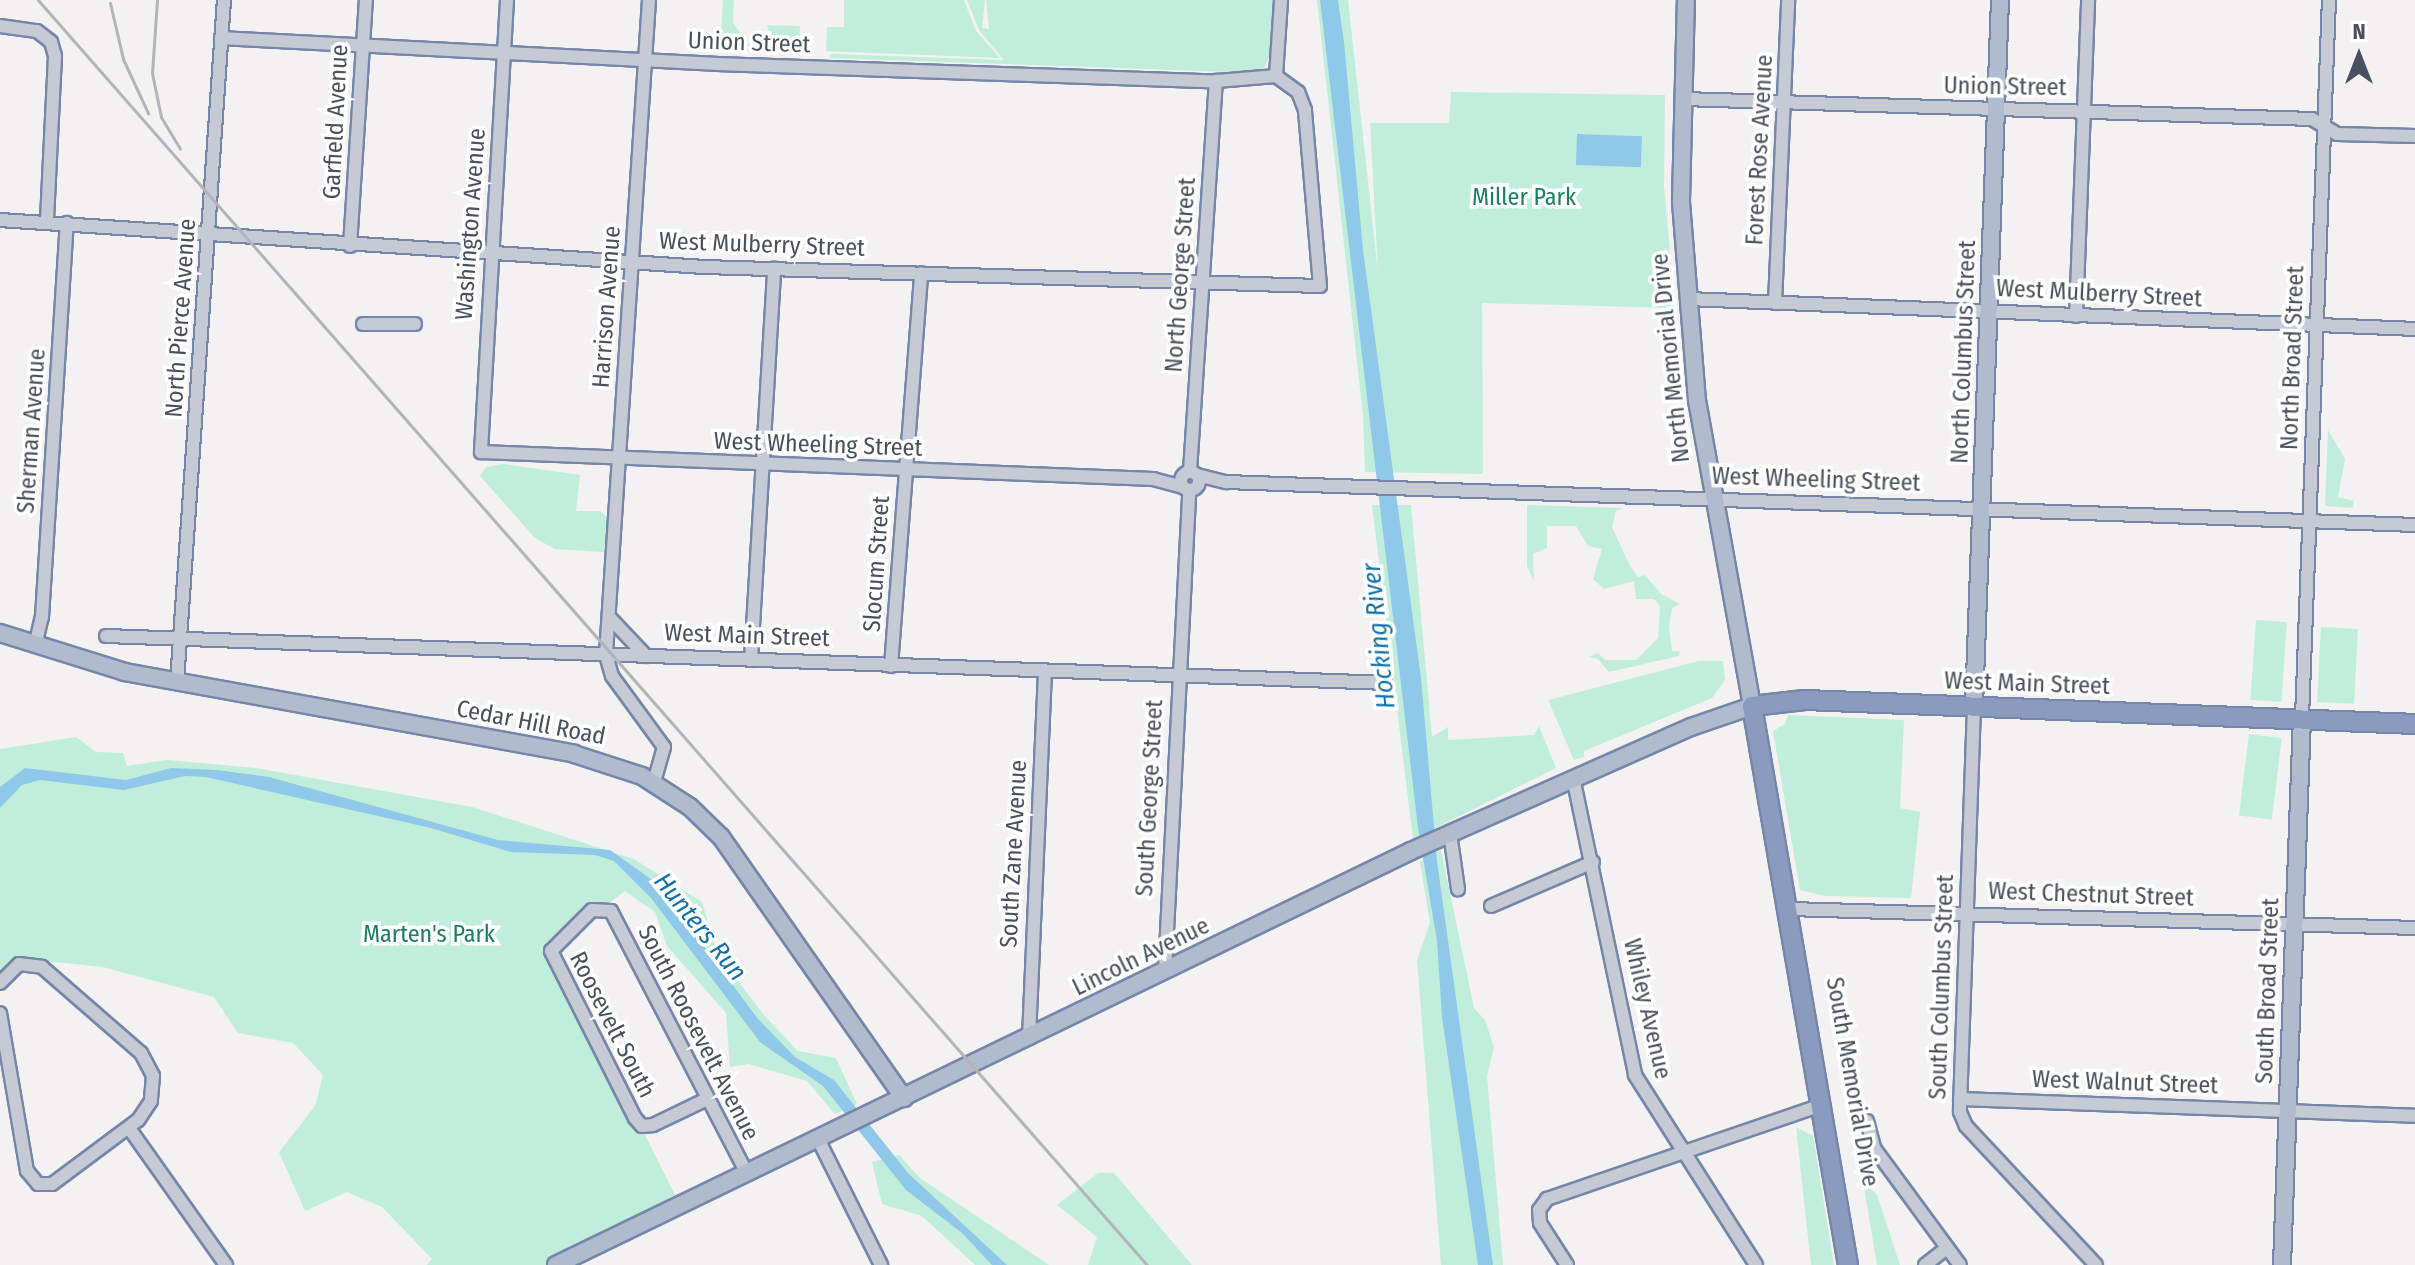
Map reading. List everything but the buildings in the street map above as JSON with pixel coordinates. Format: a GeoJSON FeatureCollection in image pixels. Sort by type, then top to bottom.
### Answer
{"type":"FeatureCollection","features":[{"type":"Feature","properties":{"kind":"highway","name":"West Main Street"},"geometry":{"type":"LineString","coordinates":[[1752,706],[1805,700],[2415,724]]}},
{"type":"Feature","properties":{"kind":"highway","name":"South Memorial Drive"},"geometry":{"type":"LineString","coordinates":[[1752,706],[1790,909],[1787,928],[1848,1265]]}},
{"type":"Feature","properties":{"kind":"highway","name":"South Memorial Drive"},"geometry":{"type":"LineString","coordinates":[[1790,909],[1800,926],[1860,1265]]}},
{"type":"Feature","properties":{"kind":"main road","name":"North Memorial Drive"},"geometry":{"type":"LineString","coordinates":[[1686,0],[1681,201],[1688,299],[1712,498],[1752,706]]}},
{"type":"Feature","properties":{"kind":"main road","name":"North Columbus Street"},"geometry":{"type":"LineString","coordinates":[[1974,706],[2000,0]]}},
{"type":"Feature","properties":{"kind":"main road","name":"Cedar Hill Road"},"geometry":{"type":"LineString","coordinates":[[0,633],[36,642],[109,668],[574,754],[654,783],[721,837],[904,1098]]}},
{"type":"Feature","properties":{"kind":"main road","name":"Lincoln Avenue"},"geometry":{"type":"LineString","coordinates":[[556,1265],[584,1259],[868,1113],[1029,1038],[1411,851],[1574,782],[1691,727],[1752,706]]}},
{"type":"Feature","properties":{"kind":"main road","name":"South Broad Street"},"geometry":{"type":"LineString","coordinates":[[2282,1265],[2302,718]]}},
{"type":"Feature","properties":{"kind":"street","name":"North Pierce Avenue"},"geometry":{"type":"LineString","coordinates":[[177,682],[224,0]]}},
{"type":"Feature","properties":{"kind":"street","name":"Garfield Avenue"},"geometry":{"type":"LineString","coordinates":[[350,246],[366,0]]}},
{"type":"Feature","properties":{"kind":"street","name":"Washington Avenue"},"geometry":{"type":"LineString","coordinates":[[481,452],[507,0]]}},
{"type":"Feature","properties":{"kind":"street","name":"Harrison Avenue"},"geometry":{"type":"LineString","coordinates":[[649,0],[609,655],[612,676],[664,747],[654,783]]}},
{"type":"Feature","properties":{"kind":"street"},"geometry":{"type":"LineString","coordinates":[[1276,76],[1281,0]]}},
{"type":"Feature","properties":{"kind":"street","name":"Forest Rose Avenue"},"geometry":{"type":"LineString","coordinates":[[1775,303],[1788,0]]}},
{"type":"Feature","properties":{"kind":"street"},"geometry":{"type":"LineString","coordinates":[[2076,316],[2088,0]]}},
{"type":"Feature","properties":{"kind":"street","name":"North Broad Street"},"geometry":{"type":"LineString","coordinates":[[2302,718],[2329,0]]}},
{"type":"Feature","properties":{"kind":"street"},"geometry":{"type":"LineString","coordinates":[[0,26],[37,31],[51,42],[55,56],[47,222]]}},
{"type":"Feature","properties":{"kind":"street","name":"Union Street"},"geometry":{"type":"LineString","coordinates":[[221,38],[645,61],[1216,81],[1276,76]]}},
{"type":"Feature","properties":{"kind":"street","name":"West Mulberry Street"},"geometry":{"type":"LineString","coordinates":[[0,220],[67,223],[209,237],[632,263],[1202,285],[1320,286],[1301,99],[1276,76]]}},
{"type":"Feature","properties":{"kind":"street","name":"North George Street"},"geometry":{"type":"LineString","coordinates":[[1177,674],[1216,81]]}},
{"type":"Feature","properties":{"kind":"street","name":"Union Street"},"geometry":{"type":"LineString","coordinates":[[1683,99],[2312,119],[2337,134],[2415,136]]}},
{"type":"Feature","properties":{"kind":"street","name":"Sherman Avenue"},"geometry":{"type":"LineString","coordinates":[[36,642],[42,617],[67,223]]}},
{"type":"Feature","properties":{"kind":"street"},"geometry":{"type":"LineString","coordinates":[[751,660],[774,269]]}},
{"type":"Feature","properties":{"kind":"street","name":"Slocum Street"},"geometry":{"type":"LineString","coordinates":[[891,666],[921,273]]}},
{"type":"Feature","properties":{"kind":"street","name":"West Mulberry Street"},"geometry":{"type":"LineString","coordinates":[[1688,299],[2415,329]]}},
{"type":"Feature","properties":{"kind":"street"},"geometry":{"type":"LineString","coordinates":[[363,324],[415,324]]}},
{"type":"Feature","properties":{"kind":"street","name":"West Wheeling Street"},"geometry":{"type":"LineString","coordinates":[[481,452],[2415,525]]}},
{"type":"Feature","properties":{"kind":"street"},"geometry":{"type":"LineString","coordinates":[[609,617],[646,656]]}},
{"type":"Feature","properties":{"kind":"street","name":"West Main Street"},"geometry":{"type":"LineString","coordinates":[[106,636],[1045,673],[1177,674],[1385,683]]}},
{"type":"Feature","properties":{"kind":"street","name":"South Zane Avenue"},"geometry":{"type":"LineString","coordinates":[[1029,1038],[1045,673]]}},
{"type":"Feature","properties":{"kind":"street","name":"South George Street"},"geometry":{"type":"LineString","coordinates":[[1165,971],[1177,674]]}},
{"type":"Feature","properties":{"kind":"street","name":"South Columbus Street"},"geometry":{"type":"LineString","coordinates":[[1974,706],[1960,1099],[1966,1126],[2096,1265]]}},
{"type":"Feature","properties":{"kind":"street","name":"Whiley Avenue"},"geometry":{"type":"LineString","coordinates":[[1574,782],[1593,862],[1631,1061],[1640,1088],[1756,1265]]}},
{"type":"Feature","properties":{"kind":"street"},"geometry":{"type":"LineString","coordinates":[[1447,835],[1458,889]]}},
{"type":"Feature","properties":{"kind":"street"},"geometry":{"type":"LineString","coordinates":[[1491,906],[1593,862]]}},
{"type":"Feature","properties":{"kind":"street","name":"Roosevelt South"},"geometry":{"type":"LineString","coordinates":[[611,911],[598,909],[581,918],[551,945],[553,957],[637,1122],[653,1125],[705,1100]]}},
{"type":"Feature","properties":{"kind":"street","name":"West Chestnut Street"},"geometry":{"type":"LineString","coordinates":[[1790,909],[2415,928]]}},
{"type":"Feature","properties":{"kind":"street","name":"South Roosevelt Avenue"},"geometry":{"type":"LineString","coordinates":[[611,911],[705,1100],[747,1173]]}},
{"type":"Feature","properties":{"kind":"street"},"geometry":{"type":"LineString","coordinates":[[0,983],[8,971],[24,962],[50,972],[141,1053],[153,1076],[151,1101],[129,1128],[63,1179],[45,1185],[33,1180],[0,1013]]}},
{"type":"Feature","properties":{"kind":"street","name":"West Walnut Street"},"geometry":{"type":"LineString","coordinates":[[1960,1099],[2415,1116]]}},
{"type":"Feature","properties":{"kind":"street"},"geometry":{"type":"LineString","coordinates":[[1567,1265],[1538,1216],[1547,1199],[1819,1106]]}},
{"type":"Feature","properties":{"kind":"street"},"geometry":{"type":"LineString","coordinates":[[1867,1121],[1874,1148],[1960,1265]]}},
{"type":"Feature","properties":{"kind":"street"},"geometry":{"type":"LineString","coordinates":[[129,1128],[226,1265]]}},
{"type":"Feature","properties":{"kind":"street"},"geometry":{"type":"LineString","coordinates":[[818,1139],[881,1265]]}},
{"type":"Feature","properties":{"kind":"street"},"geometry":{"type":"LineString","coordinates":[[1925,1265],[1947,1248]]}},
{"type":"Feature","properties":{"kind":"green space"},"geometry":{"type":"Polygon","coordinates":[[[723,0],[734,0],[733,23],[754,51],[720,50],[723,0]]]}},
{"type":"Feature","properties":{"kind":"green space"},"geometry":{"type":"Polygon","coordinates":[[[844,0],[964,0],[976,31],[1000,58],[826,51],[827,27],[844,27],[844,0]]]}},
{"type":"Feature","properties":{"kind":"green space"},"geometry":{"type":"Polygon","coordinates":[[[967,0],[985,0],[982,28],[989,29],[986,0],[1275,0],[1272,50],[1262,73],[830,58],[830,54],[1004,60],[979,30],[967,0]]]}},
{"type":"Feature","properties":{"kind":"green space","name":"Miller Park"},"geometry":{"type":"Polygon","coordinates":[[[1317,0],[1348,0],[1378,272],[1370,123],[1449,123],[1451,92],[1665,95],[1664,186],[1675,308],[1482,303],[1483,474],[1365,472],[1363,416],[1317,0]]]}},
{"type":"Feature","properties":{"kind":"green space"},"geometry":{"type":"Polygon","coordinates":[[[767,25],[800,26],[799,50],[774,49],[767,25]]]}},
{"type":"Feature","properties":{"kind":"green space"},"geometry":{"type":"Polygon","coordinates":[[[2328,430],[2345,459],[2338,497],[2354,501],[2353,508],[2325,506],[2328,430]]]}},
{"type":"Feature","properties":{"kind":"green space"},"geometry":{"type":"Polygon","coordinates":[[[503,464],[580,475],[576,511],[600,511],[607,517],[604,552],[555,549],[535,538],[480,476],[486,467],[503,464]]]}},
{"type":"Feature","properties":{"kind":"green space"},"geometry":{"type":"Polygon","coordinates":[[[1372,505],[1411,505],[1432,737],[1448,727],[1448,740],[1534,735],[1539,726],[1556,768],[1413,839],[1372,505]]]}},
{"type":"Feature","properties":{"kind":"green space"},"geometry":{"type":"Polygon","coordinates":[[[1527,505],[1623,508],[1616,511],[1612,527],[1629,564],[1638,577],[1645,575],[1661,594],[1680,604],[1672,608],[1669,627],[1672,651],[1680,652],[1679,656],[1609,672],[1598,659],[1588,657],[1598,653],[1605,660],[1636,660],[1658,638],[1660,606],[1654,599],[1636,599],[1634,581],[1604,589],[1593,579],[1602,549],[1588,546],[1576,526],[1547,526],[1547,548],[1533,554],[1534,581],[1527,566],[1527,505]]]}},
{"type":"Feature","properties":{"kind":"green space"},"geometry":{"type":"Polygon","coordinates":[[[2256,620],[2287,622],[2281,702],[2250,700],[2256,620]]]}},
{"type":"Feature","properties":{"kind":"green space"},"geometry":{"type":"Polygon","coordinates":[[[2321,627],[2358,629],[2354,704],[2317,702],[2321,627]]]}},
{"type":"Feature","properties":{"kind":"green space"},"geometry":{"type":"Polygon","coordinates":[[[1699,661],[1723,661],[1725,680],[1712,698],[1584,751],[1584,757],[1574,760],[1548,700],[1699,661]]]}},
{"type":"Feature","properties":{"kind":"green space"},"geometry":{"type":"Polygon","coordinates":[[[1788,715],[1904,720],[1900,808],[1920,812],[1911,898],[1825,896],[1800,890],[1773,731],[1785,724],[1788,715]]]}},
{"type":"Feature","properties":{"kind":"green space"},"geometry":{"type":"Polygon","coordinates":[[[2249,734],[2282,738],[2272,819],[2239,815],[2249,734]]]}},
{"type":"Feature","properties":{"kind":"green space","name":"Marten's Park"},"geometry":{"type":"Polygon","coordinates":[[[76,737],[96,752],[123,753],[127,766],[167,760],[256,768],[472,807],[634,859],[702,902],[717,954],[764,1015],[798,1051],[836,1058],[857,1104],[835,1114],[807,1081],[748,1064],[730,1067],[726,1013],[667,946],[655,912],[625,891],[551,947],[680,1205],[556,1265],[427,1265],[432,1259],[382,1207],[347,1192],[305,1211],[279,1152],[315,1106],[323,1075],[293,1043],[238,1033],[214,997],[103,967],[24,959],[0,973],[0,749],[76,737]]]}},
{"type":"Feature","properties":{"kind":"green space"},"geometry":{"type":"Polygon","coordinates":[[[1441,850],[1474,1008],[1485,1020],[1494,1047],[1487,1076],[1503,1265],[1441,1265],[1417,960],[1430,923],[1420,862],[1441,850]]]}},
{"type":"Feature","properties":{"kind":"green space"},"geometry":{"type":"Polygon","coordinates":[[[1796,1127],[1813,1136],[1834,1265],[1811,1265],[1796,1127]]]}},
{"type":"Feature","properties":{"kind":"green space"},"geometry":{"type":"Polygon","coordinates":[[[899,1155],[920,1178],[1049,1265],[975,1265],[922,1216],[882,1204],[872,1162],[899,1155]]]}},
{"type":"Feature","properties":{"kind":"green space"},"geometry":{"type":"Polygon","coordinates":[[[1098,1173],[1114,1173],[1192,1265],[1088,1265],[1097,1237],[1057,1205],[1098,1173]]]}},
{"type":"Feature","properties":{"kind":"green space"},"geometry":{"type":"Polygon","coordinates":[[[1863,1181],[1877,1195],[1900,1265],[1877,1265],[1863,1181]]]}},
{"type":"Feature","properties":{"kind":"water"},"geometry":{"type":"Polygon","coordinates":[[[1320,0],[1338,0],[1344,42],[1363,250],[1421,678],[1437,861],[1493,1265],[1478,1265],[1442,1017],[1437,941],[1418,828],[1320,0]]]}},
{"type":"Feature","properties":{"kind":"water"},"geometry":{"type":"Polygon","coordinates":[[[1577,134],[1642,136],[1641,167],[1576,165],[1577,134]]]}},
{"type":"Feature","properties":{"kind":"water"},"geometry":{"type":"Polygon","coordinates":[[[25,768],[126,780],[171,768],[269,777],[498,840],[610,850],[658,884],[758,1019],[795,1057],[834,1080],[908,1173],[1007,1265],[992,1265],[962,1233],[906,1190],[823,1086],[760,1042],[651,898],[614,861],[595,855],[511,852],[431,828],[206,777],[185,776],[124,790],[40,780],[22,785],[0,808],[0,787],[25,768]]]}},
{"type":"Feature","properties":{"kind":"railway"},"geometry":{"type":"LineString","coordinates":[[38,0],[1147,1265]]}},
{"type":"Feature","properties":{"kind":"railway"},"geometry":{"type":"LineString","coordinates":[[157,0],[152,73],[161,117],[180,149]]}},
{"type":"Feature","properties":{"kind":"railway"},"geometry":{"type":"LineString","coordinates":[[110,3],[123,59],[148,113]]}},
{"type":"Feature","properties":{"kind":"water label","name":"Hocking River"},"geometry":{"type":"Point","coordinates":[1379,636]}},
{"type":"Feature","properties":{"kind":"water label","name":"Hunters Run"},"geometry":{"type":"Point","coordinates":[700,927]}}]}
